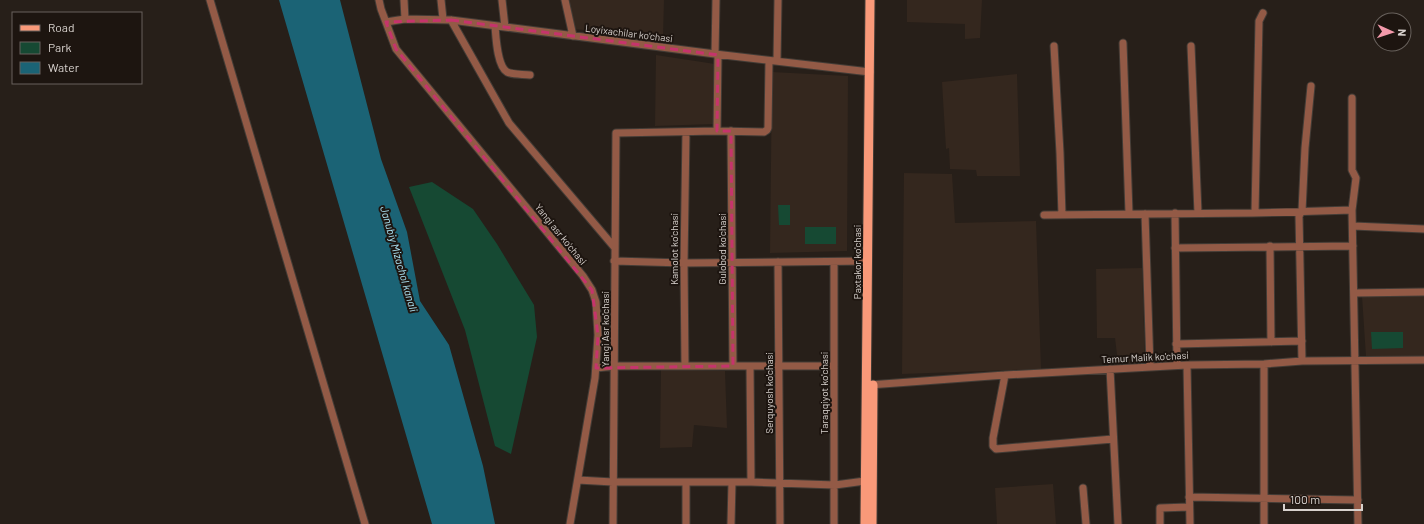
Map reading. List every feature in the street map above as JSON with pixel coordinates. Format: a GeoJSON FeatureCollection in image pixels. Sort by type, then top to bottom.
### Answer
{"type":"FeatureCollection","features":[{"type":"Feature","properties":{"kind":"main road","name":"Paxtakor ko'chasi"},"geometry":{"type":"LineString","coordinates":[[870,0],[868,261],[872,524]]}},
{"type":"Feature","properties":{"kind":"main road","name":"Paxtakor ko'chasi"},"geometry":{"type":"LineString","coordinates":[[865,524],[870,385],[876,0]]}},
{"type":"Feature","properties":{"kind":"street"},"geometry":{"type":"LineString","coordinates":[[210,0],[365,524]]}},
{"type":"Feature","properties":{"kind":"street","name":"Yangi asr ko'chasi"},"geometry":{"type":"LineString","coordinates":[[379,0],[396,49],[583,276],[592,290],[596,302],[598,335],[596,368],[570,524]]}},
{"type":"Feature","properties":{"kind":"street"},"geometry":{"type":"LineString","coordinates":[[404,0],[405,20]]}},
{"type":"Feature","properties":{"kind":"street"},"geometry":{"type":"LineString","coordinates":[[441,0],[443,19]]}},
{"type":"Feature","properties":{"kind":"street"},"geometry":{"type":"LineString","coordinates":[[502,0],[505,27]]}},
{"type":"Feature","properties":{"kind":"street"},"geometry":{"type":"LineString","coordinates":[[565,0],[572,36]]}},
{"type":"Feature","properties":{"kind":"street"},"geometry":{"type":"LineString","coordinates":[[716,0],[717,131]]}},
{"type":"Feature","properties":{"kind":"street"},"geometry":{"type":"LineString","coordinates":[[777,61],[778,0]]}},
{"type":"Feature","properties":{"kind":"street"},"geometry":{"type":"LineString","coordinates":[[1255,212],[1258,21],[1264,13]]}},
{"type":"Feature","properties":{"kind":"street","name":"Loyixachilar ko'chasi"},"geometry":{"type":"LineString","coordinates":[[386,22],[443,19],[716,55],[870,72]]}},
{"type":"Feature","properties":{"kind":"street"},"geometry":{"type":"LineString","coordinates":[[451,20],[509,123],[615,248]]}},
{"type":"Feature","properties":{"kind":"street"},"geometry":{"type":"LineString","coordinates":[[495,26],[500,61],[505,70],[508,72],[530,75]]}},
{"type":"Feature","properties":{"kind":"street"},"geometry":{"type":"LineString","coordinates":[[1123,43],[1129,213]]}},
{"type":"Feature","properties":{"kind":"street"},"geometry":{"type":"LineString","coordinates":[[1054,46],[1062,215]]}},
{"type":"Feature","properties":{"kind":"street"},"geometry":{"type":"LineString","coordinates":[[1191,46],[1198,213]]}},
{"type":"Feature","properties":{"kind":"street"},"geometry":{"type":"LineString","coordinates":[[686,132],[764,132],[767,130],[769,60]]}},
{"type":"Feature","properties":{"kind":"street"},"geometry":{"type":"LineString","coordinates":[[1302,361],[1299,216],[1302,211],[1304,148],[1312,86]]}},
{"type":"Feature","properties":{"kind":"street"},"geometry":{"type":"LineString","coordinates":[[1352,98],[1352,170],[1356,178],[1352,210],[1358,524]]}},
{"type":"Feature","properties":{"kind":"street","name":"Gulobod ko'chasi"},"geometry":{"type":"LineString","coordinates":[[732,131],[733,366]]}},
{"type":"Feature","properties":{"kind":"street","name":"Yangi Asr ko'chasi"},"geometry":{"type":"LineString","coordinates":[[613,524],[616,133],[686,132]]}},
{"type":"Feature","properties":{"kind":"street","name":"Kamolot ko'chasi"},"geometry":{"type":"LineString","coordinates":[[685,366],[684,263],[686,132]]}},
{"type":"Feature","properties":{"kind":"street"},"geometry":{"type":"LineString","coordinates":[[1044,215],[1352,210]]}},
{"type":"Feature","properties":{"kind":"street"},"geometry":{"type":"LineString","coordinates":[[1175,213],[1176,366]]}},
{"type":"Feature","properties":{"kind":"street"},"geometry":{"type":"LineString","coordinates":[[1145,214],[1150,367]]}},
{"type":"Feature","properties":{"kind":"street"},"geometry":{"type":"LineString","coordinates":[[1353,226],[1424,229]]}},
{"type":"Feature","properties":{"kind":"street"},"geometry":{"type":"LineString","coordinates":[[1270,246],[1271,342]]}},
{"type":"Feature","properties":{"kind":"street"},"geometry":{"type":"LineString","coordinates":[[1175,248],[1353,246]]}},
{"type":"Feature","properties":{"kind":"street"},"geometry":{"type":"LineString","coordinates":[[614,261],[732,263],[868,261]]}},
{"type":"Feature","properties":{"kind":"street","name":"Serquyosh ko'chasi"},"geometry":{"type":"LineString","coordinates":[[778,262],[780,524]]}},
{"type":"Feature","properties":{"kind":"street","name":"Taraqqiyot ko'chasi"},"geometry":{"type":"LineString","coordinates":[[834,262],[834,524]]}},
{"type":"Feature","properties":{"kind":"street"},"geometry":{"type":"LineString","coordinates":[[1354,293],[1424,292]]}},
{"type":"Feature","properties":{"kind":"street"},"geometry":{"type":"LineString","coordinates":[[1176,344],[1302,341]]}},
{"type":"Feature","properties":{"kind":"street"},"geometry":{"type":"LineString","coordinates":[[1424,360],[1424,367]]}},
{"type":"Feature","properties":{"kind":"street","name":"Temur Malik ko'chasi"},"geometry":{"type":"LineString","coordinates":[[870,385],[1005,375],[1187,365],[1264,364],[1302,361],[1424,360]]}},
{"type":"Feature","properties":{"kind":"street"},"geometry":{"type":"LineString","coordinates":[[1264,364],[1264,524]]}},
{"type":"Feature","properties":{"kind":"street"},"geometry":{"type":"LineString","coordinates":[[1187,365],[1190,524]]}},
{"type":"Feature","properties":{"kind":"street"},"geometry":{"type":"LineString","coordinates":[[596,368],[615,366],[834,366]]}},
{"type":"Feature","properties":{"kind":"street"},"geometry":{"type":"LineString","coordinates":[[750,366],[751,482]]}},
{"type":"Feature","properties":{"kind":"street"},"geometry":{"type":"LineString","coordinates":[[1110,369],[1118,524]]}},
{"type":"Feature","properties":{"kind":"street"},"geometry":{"type":"LineString","coordinates":[[1005,375],[993,438],[993,446],[996,449],[1113,439]]}},
{"type":"Feature","properties":{"kind":"street"},"geometry":{"type":"LineString","coordinates":[[578,480],[613,482],[751,482],[835,485],[866,481]]}},
{"type":"Feature","properties":{"kind":"street"},"geometry":{"type":"LineString","coordinates":[[686,482],[686,524]]}},
{"type":"Feature","properties":{"kind":"street"},"geometry":{"type":"LineString","coordinates":[[732,482],[732,524]]}},
{"type":"Feature","properties":{"kind":"street"},"geometry":{"type":"LineString","coordinates":[[1084,488],[1086,524]]}},
{"type":"Feature","properties":{"kind":"street"},"geometry":{"type":"LineString","coordinates":[[1189,497],[1358,500]]}},
{"type":"Feature","properties":{"kind":"street"},"geometry":{"type":"LineString","coordinates":[[1160,524],[1160,508],[1189,507]]}},
{"type":"Feature","properties":{"kind":"highlighted area"},"geometry":{"type":"Polygon","coordinates":[[[451,20],[718,55],[717,131],[731,131],[733,366],[596,368],[598,335],[592,290],[396,49],[386,22],[451,20]]]}},
{"type":"Feature","properties":{"kind":"shaded area"},"geometry":{"type":"Polygon","coordinates":[[[569,0],[664,0],[663,37],[573,29],[569,0]]]}},
{"type":"Feature","properties":{"kind":"shaded area"},"geometry":{"type":"Polygon","coordinates":[[[907,0],[982,0],[980,38],[965,39],[965,24],[907,22],[907,0]]]}},
{"type":"Feature","properties":{"kind":"shaded area"},"geometry":{"type":"Polygon","coordinates":[[[656,55],[715,64],[714,124],[655,126],[656,55]]]}},
{"type":"Feature","properties":{"kind":"shaded area"},"geometry":{"type":"Polygon","coordinates":[[[772,72],[848,76],[847,251],[770,253],[772,72]]]}},
{"type":"Feature","properties":{"kind":"shaded area"},"geometry":{"type":"Polygon","coordinates":[[[1017,74],[1020,176],[977,176],[976,170],[950,169],[949,148],[946,149],[942,82],[1017,74]]]}},
{"type":"Feature","properties":{"kind":"shaded area"},"geometry":{"type":"Polygon","coordinates":[[[904,173],[952,174],[955,223],[1036,221],[1041,369],[902,374],[904,173]]]}},
{"type":"Feature","properties":{"kind":"shaded area"},"geometry":{"type":"Polygon","coordinates":[[[1142,268],[1145,363],[1118,363],[1115,338],[1097,338],[1096,269],[1142,268]]]}},
{"type":"Feature","properties":{"kind":"shaded area"},"geometry":{"type":"Polygon","coordinates":[[[1424,295],[1424,356],[1366,357],[1362,296],[1424,295]]]}},
{"type":"Feature","properties":{"kind":"shaded area"},"geometry":{"type":"Polygon","coordinates":[[[661,369],[725,371],[727,428],[694,425],[692,447],[660,448],[661,369]]]}},
{"type":"Feature","properties":{"kind":"shaded area"},"geometry":{"type":"Polygon","coordinates":[[[1053,484],[1056,524],[997,524],[995,488],[1053,484]]]}},
{"type":"Feature","properties":{"kind":"green space"},"geometry":{"type":"Polygon","coordinates":[[[432,182],[473,209],[497,244],[534,305],[537,337],[511,454],[495,446],[465,330],[409,187],[432,182]]]}},
{"type":"Feature","properties":{"kind":"green space"},"geometry":{"type":"Polygon","coordinates":[[[778,205],[790,205],[790,225],[779,225],[778,205]]]}},
{"type":"Feature","properties":{"kind":"green space"},"geometry":{"type":"Polygon","coordinates":[[[805,227],[836,227],[836,244],[805,244],[805,227]]]}},
{"type":"Feature","properties":{"kind":"green space"},"geometry":{"type":"Polygon","coordinates":[[[1371,332],[1403,332],[1403,348],[1372,349],[1371,332]]]}},
{"type":"Feature","properties":{"kind":"water","name":"Janubiy Mizachol kanali"},"geometry":{"type":"Polygon","coordinates":[[[279,0],[340,0],[381,159],[407,232],[420,301],[449,345],[483,466],[495,524],[432,524],[279,0]]]}}]}
